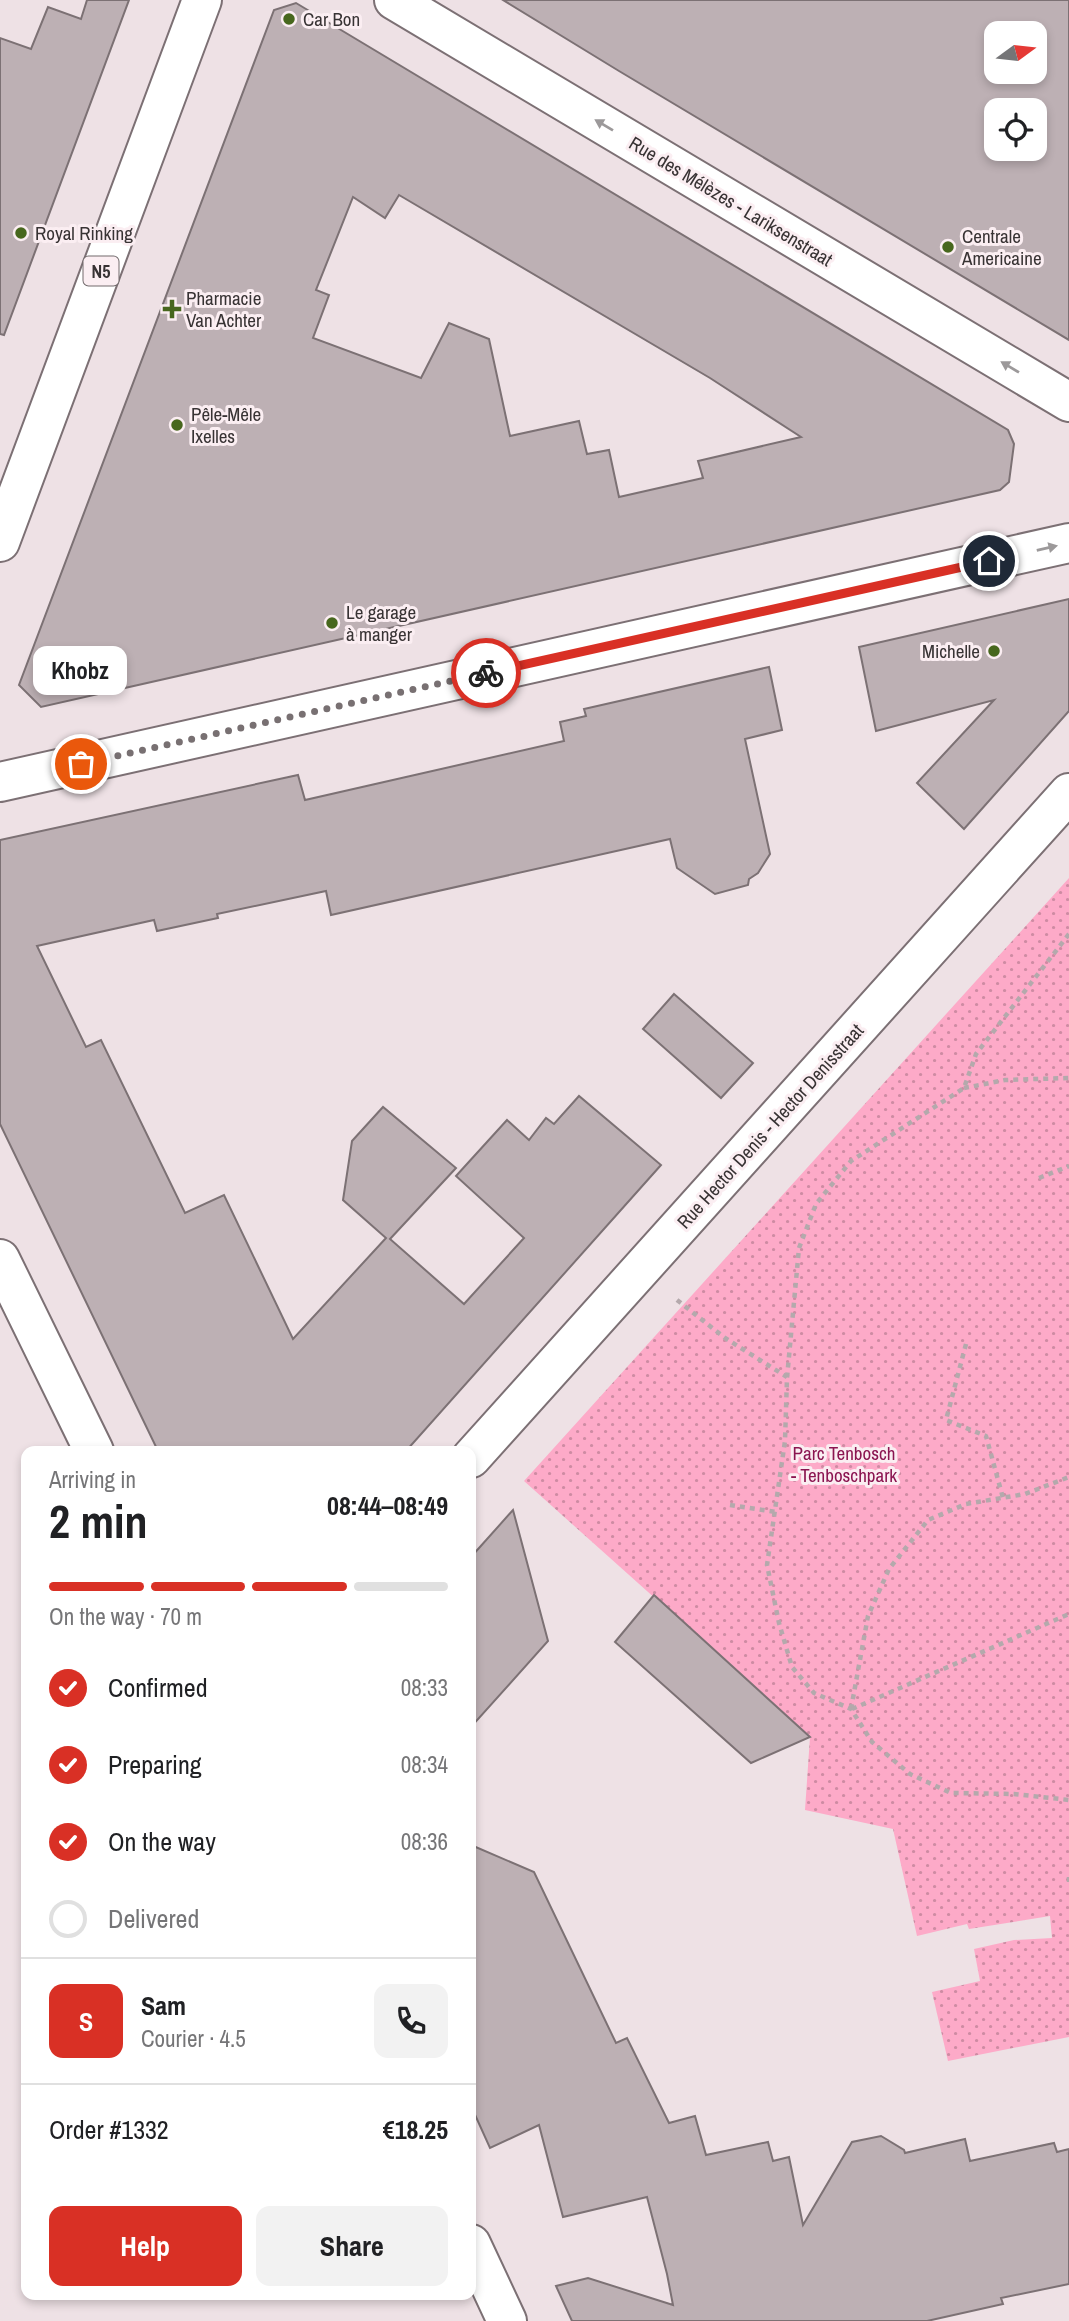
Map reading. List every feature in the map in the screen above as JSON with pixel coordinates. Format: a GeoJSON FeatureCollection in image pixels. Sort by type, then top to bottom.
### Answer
{"type":"FeatureCollection","features":[{"type":"Feature","properties":{"kind":"street","name":"N5"},"geometry":{"type":"LineString","coordinates":[[0,542],[202,0]]}},
{"type":"Feature","properties":{"kind":"street","name":"Rue des Mélèzes - Lariksenstraat"},"geometry":{"type":"LineString","coordinates":[[394,0],[1069,402]]}},
{"type":"Feature","properties":{"kind":"street"},"geometry":{"type":"LineString","coordinates":[[0,782],[1069,543]]}},
{"type":"Feature","properties":{"kind":"street","name":"Rue Hector Denis - Hector Denisstraat"},"geometry":{"type":"LineString","coordinates":[[476,1452],[1069,793]]}},
{"type":"Feature","properties":{"kind":"street"},"geometry":{"type":"LineString","coordinates":[[0,1259],[92,1446]]}},
{"type":"Feature","properties":{"kind":"street"},"geometry":{"type":"LineString","coordinates":[[476,2255],[507,2321]]}},
{"type":"Feature","properties":{"kind":"path"},"geometry":{"type":"LineString","coordinates":[[964,1088],[976,1054],[1069,934]]}},
{"type":"Feature","properties":{"kind":"path"},"geometry":{"type":"LineString","coordinates":[[1069,1078],[1005,1080],[964,1088],[851,1161],[816,1204],[799,1248],[787,1377],[785,1441],[767,1565],[779,1623],[792,1667],[814,1693],[851,1709],[872,1742],[910,1774],[951,1793],[1014,1794],[1069,1800]]}},
{"type":"Feature","properties":{"kind":"path"},"geometry":{"type":"LineString","coordinates":[[1039,1178],[1069,1166]]}},
{"type":"Feature","properties":{"kind":"path"},"geometry":{"type":"LineString","coordinates":[[641,1271],[725,1338],[787,1377]]}},
{"type":"Feature","properties":{"kind":"path"},"geometry":{"type":"LineString","coordinates":[[966,1344],[946,1420],[986,1436],[1003,1498]]}},
{"type":"Feature","properties":{"kind":"path"},"geometry":{"type":"LineString","coordinates":[[851,1709],[868,1616],[889,1569],[928,1520],[966,1504],[1025,1494],[1069,1478]]}},
{"type":"Feature","properties":{"kind":"path"},"geometry":{"type":"LineString","coordinates":[[730,1505],[776,1512]]}},
{"type":"Feature","properties":{"kind":"path"},"geometry":{"type":"LineString","coordinates":[[851,1709],[1069,1614]]}},
{"type":"Feature","properties":{"kind":"path"},"geometry":{"type":"LineString","coordinates":[[1069,1877],[1069,1886]]}},
{"type":"Feature","properties":{"kind":"green space","name":"Parc Tenbosch - Tenboschpark"},"geometry":{"type":"Polygon","coordinates":[[[1069,878],[1069,2037],[948,2061],[932,1992],[980,1981],[974,1949],[1014,1940],[1052,1938],[1050,1916],[969,1929],[967,1924],[917,1936],[893,1829],[805,1810],[810,1737],[524,1481],[1069,878]]]}},
{"type":"Feature","properties":{"kind":"building"},"geometry":{"type":"Polygon","coordinates":[[[87,0],[129,0],[4,335],[0,334],[0,38],[31,49],[48,7],[81,19],[87,0]]]}},
{"type":"Feature","properties":{"kind":"building"},"geometry":{"type":"Polygon","coordinates":[[[503,0],[1069,0],[1069,340],[619,71],[503,0]]]}},
{"type":"Feature","properties":{"kind":"building"},"geometry":{"type":"Polygon","coordinates":[[[296,3],[1008,430],[1014,444],[1009,482],[1000,490],[41,707],[19,685],[274,10],[296,3]],[[399,195],[385,218],[353,197],[316,290],[329,295],[313,338],[421,378],[449,323],[489,339],[510,436],[579,421],[587,454],[609,450],[619,497],[703,478],[698,461],[801,437],[710,378],[399,195]]]}},
{"type":"Feature","properties":{"kind":"building"},"geometry":{"type":"Polygon","coordinates":[[[1069,599],[1069,711],[964,829],[917,783],[994,700],[876,731],[859,647],[1069,599]]]}},
{"type":"Feature","properties":{"kind":"building"},"geometry":{"type":"Polygon","coordinates":[[[769,667],[782,730],[745,739],[770,854],[758,873],[749,879],[748,885],[715,894],[677,868],[670,839],[331,915],[326,891],[217,914],[218,918],[157,931],[154,920],[37,946],[86,1047],[101,1040],[185,1213],[224,1195],[293,1339],[386,1238],[343,1200],[352,1141],[383,1107],[456,1168],[390,1239],[464,1304],[524,1238],[456,1176],[507,1120],[529,1140],[546,1118],[554,1124],[579,1096],[661,1165],[410,1446],[156,1446],[0,1124],[0,840],[298,775],[305,800],[564,741],[560,722],[586,716],[584,709],[769,667]]]}},
{"type":"Feature","properties":{"kind":"building"},"geometry":{"type":"Polygon","coordinates":[[[674,994],[753,1063],[721,1098],[643,1029],[674,994]]]}},
{"type":"Feature","properties":{"kind":"building"},"geometry":{"type":"Polygon","coordinates":[[[513,1510],[548,1641],[476,1721],[476,1551],[513,1510]]]}},
{"type":"Feature","properties":{"kind":"building"},"geometry":{"type":"Polygon","coordinates":[[[654,1595],[810,1737],[751,1763],[615,1642],[654,1595]]]}},
{"type":"Feature","properties":{"kind":"building"},"geometry":{"type":"Polygon","coordinates":[[[476,1847],[534,1872],[616,2043],[627,2038],[669,2123],[695,2116],[706,2155],[768,2142],[773,2161],[789,2157],[803,2225],[852,2142],[881,2136],[905,2153],[965,2139],[970,2161],[1054,2143],[1057,2152],[1069,2149],[1069,2284],[1001,2298],[1003,2304],[927,2321],[572,2321],[556,2286],[588,2278],[673,2305],[647,2197],[563,2217],[539,2125],[490,2148],[476,2117],[476,1847]]]}},
{"type":"Feature","properties":{"kind":"way so far"},"geometry":{"type":"LineString","coordinates":[[81,764],[486,673]]}},
{"type":"Feature","properties":{"kind":"place","name":"Car Bon"},"geometry":{"type":"Point","coordinates":[289,19]}},
{"type":"Feature","properties":{"kind":"place","name":"Royal Rinking"},"geometry":{"type":"Point","coordinates":[21,233]}},
{"type":"Feature","properties":{"kind":"place","name":"Centrale Americaine"},"geometry":{"type":"Point","coordinates":[948,247]}},
{"type":"Feature","properties":{"kind":"place","name":"Pharmacie Van Achter"},"geometry":{"type":"Point","coordinates":[172,309]}},
{"type":"Feature","properties":{"kind":"place","name":"Pêle-Mêle Ixelles"},"geometry":{"type":"Point","coordinates":[177,425]}},
{"type":"Feature","properties":{"kind":"place","name":"Le garage à manger"},"geometry":{"type":"Point","coordinates":[332,623]}},
{"type":"Feature","properties":{"kind":"place","name":"Michelle"},"geometry":{"type":"Point","coordinates":[994,651]}},
{"type":"Feature","properties":{"kind":"place","name":"Khobz"},"geometry":{"type":"Point","coordinates":[81,764]}},
{"type":"Feature","properties":{"kind":"route"},"geometry":{"type":"LineString","coordinates":[[486,673],[989,561]]}}]}
